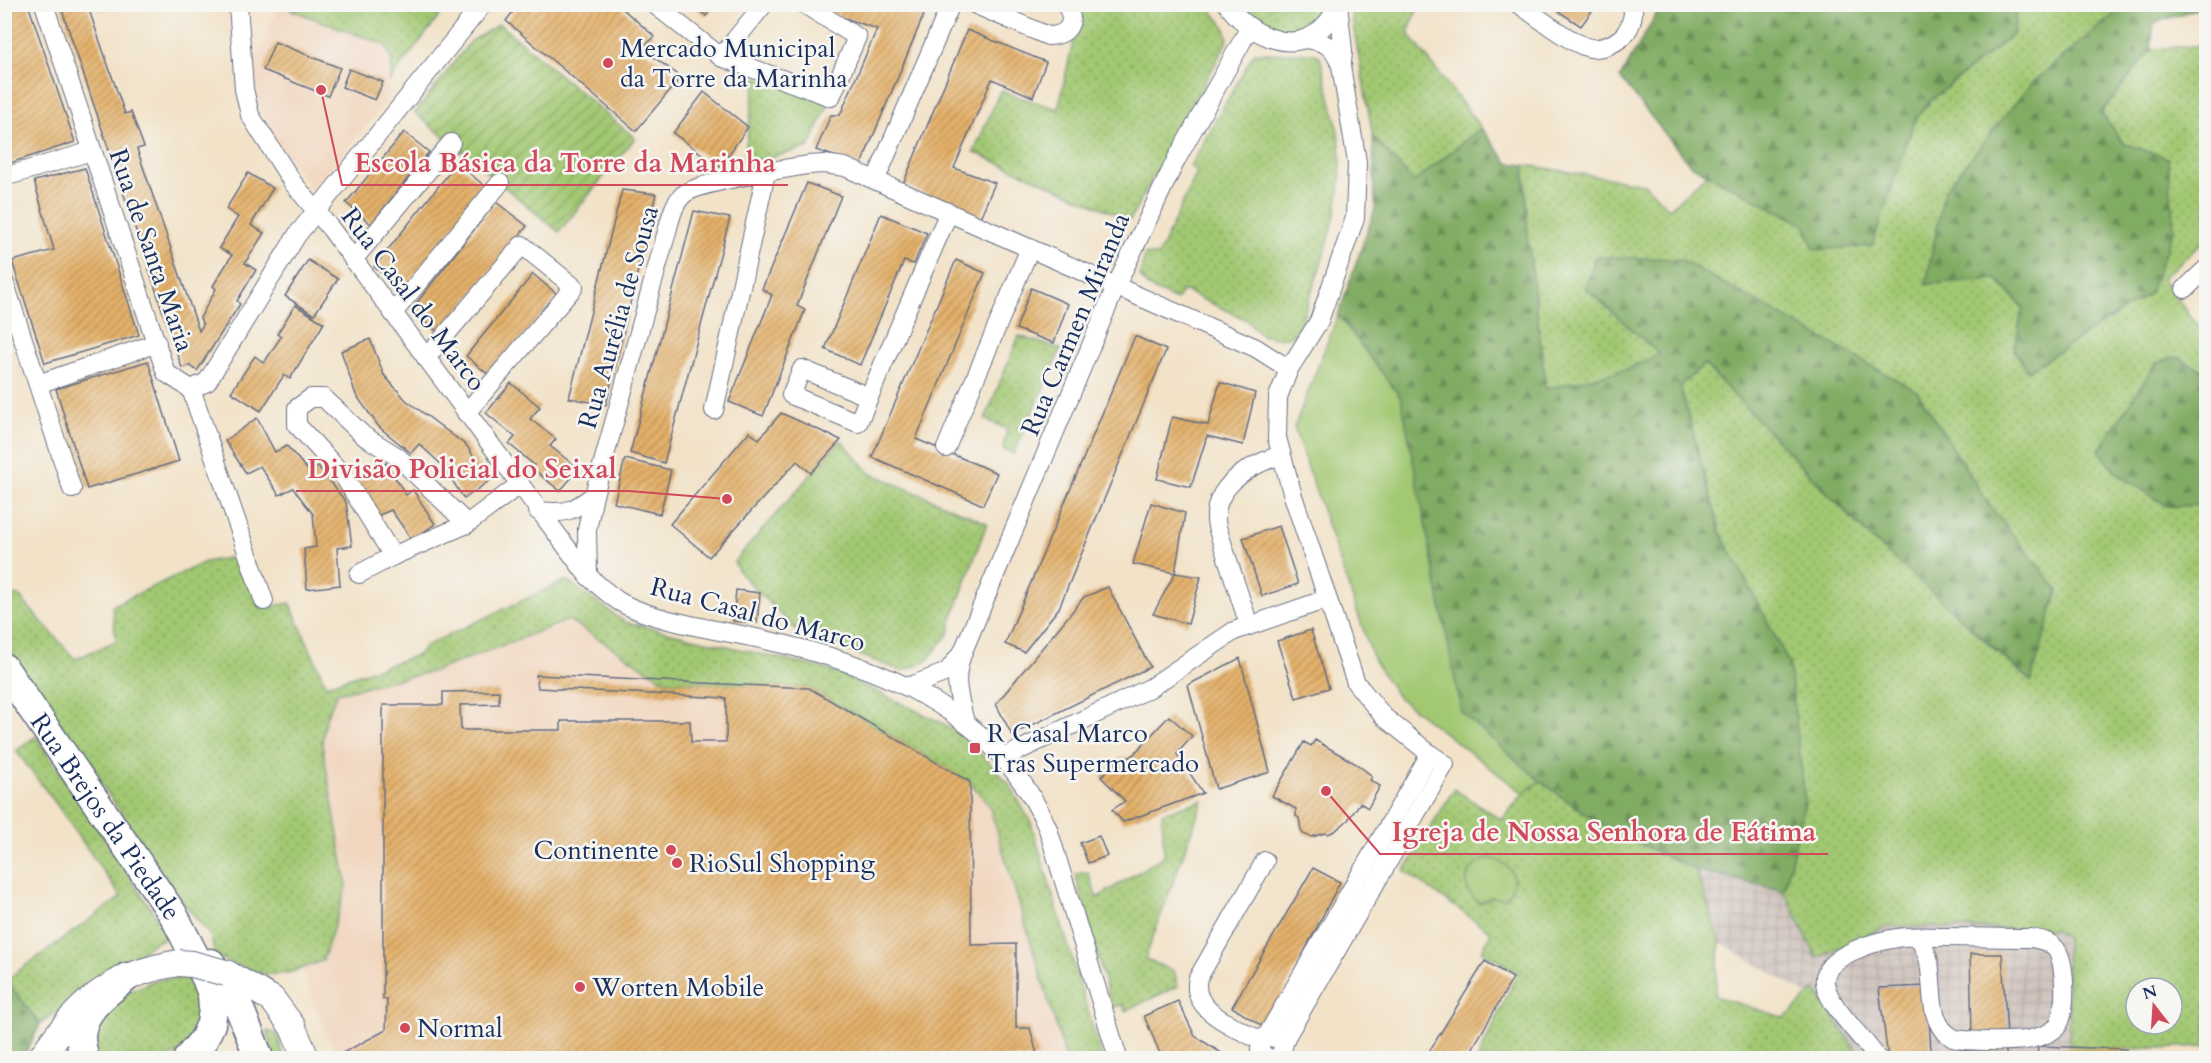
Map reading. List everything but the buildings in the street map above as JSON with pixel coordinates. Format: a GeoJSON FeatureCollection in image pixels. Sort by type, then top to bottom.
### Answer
{"type":"FeatureCollection","features":[{"type":"Feature","properties":{"kind":"main road","name":"Rua Brejos da Piedade"},"geometry":{"type":"LineString","coordinates":[[5,670],[173,914],[206,978],[212,994],[211,1024],[204,1039],[188,1059]]}},
{"type":"Feature","properties":{"kind":"main road"},"geometry":{"type":"LineString","coordinates":[[173,914],[196,939],[231,992],[259,1059]]}},
{"type":"Feature","properties":{"kind":"main road","name":"Rua Brejos da Piedade"},"geometry":{"type":"LineString","coordinates":[[85,1059],[80,1042],[80,1031],[100,1000],[127,976],[157,966],[179,963],[200,965],[226,973],[272,999],[292,1026],[306,1059]]}},
{"type":"Feature","properties":{"kind":"main road"},"geometry":{"type":"LineString","coordinates":[[41,1059],[64,1025],[76,1013],[103,990],[127,976]]}},
{"type":"Feature","properties":{"kind":"street","name":"Rua de Santa Maria"},"geometry":{"type":"LineString","coordinates":[[45,4],[166,373],[191,389],[264,601]]}},
{"type":"Feature","properties":{"kind":"street","name":"Rua Casal do Marco"},"geometry":{"type":"LineString","coordinates":[[238,4],[244,89],[250,115],[293,183],[588,576],[621,602],[636,609],[701,626],[809,649],[864,667],[908,687],[965,723],[1005,757],[1025,783],[1048,829],[1118,1059]]}},
{"type":"Feature","properties":{"kind":"street"},"geometry":{"type":"LineString","coordinates":[[191,389],[207,382],[297,235],[483,4]]}},
{"type":"Feature","properties":{"kind":"street"},"geometry":{"type":"LineString","coordinates":[[654,4],[721,57],[831,97],[857,36],[804,4]]}},
{"type":"Feature","properties":{"kind":"street"},"geometry":{"type":"LineString","coordinates":[[721,57],[764,4]]}},
{"type":"Feature","properties":{"kind":"street"},"geometry":{"type":"LineString","coordinates":[[876,180],[951,4]]}},
{"type":"Feature","properties":{"kind":"street"},"geometry":{"type":"LineString","coordinates":[[975,4],[1048,36],[1062,34],[1070,26],[1071,16],[1065,4]]}},
{"type":"Feature","properties":{"kind":"street"},"geometry":{"type":"LineString","coordinates":[[1227,4],[1250,27],[1262,34],[1277,40],[1304,39],[1322,42],[1336,52],[1341,66],[1357,162],[1355,218],[1319,321],[1289,369],[1278,397],[1276,426],[1281,455],[1356,683],[1384,717],[1438,759],[1286,1037],[1272,1052],[1209,1011],[1201,1003],[1196,986],[1198,978],[1265,861]]}},
{"type":"Feature","properties":{"kind":"street"},"geometry":{"type":"LineString","coordinates":[[1304,39],[1318,32],[1327,23],[1337,4]]}},
{"type":"Feature","properties":{"kind":"street"},"geometry":{"type":"LineString","coordinates":[[1337,4],[1343,51],[1341,66]]}},
{"type":"Feature","properties":{"kind":"street"},"geometry":{"type":"LineString","coordinates":[[1519,4],[1578,44],[1590,48],[1605,47],[1626,33],[1632,22],[1633,4]]}},
{"type":"Feature","properties":{"kind":"street","name":"Rua Carmen Miranda"},"geometry":{"type":"LineString","coordinates":[[965,723],[956,680],[957,667],[964,649],[1116,286],[1176,160],[1250,27]]}},
{"type":"Feature","properties":{"kind":"street"},"geometry":{"type":"LineString","coordinates":[[353,260],[451,143]]}},
{"type":"Feature","properties":{"kind":"street"},"geometry":{"type":"LineString","coordinates":[[4,177],[92,151]]}},
{"type":"Feature","properties":{"kind":"street"},"geometry":{"type":"LineString","coordinates":[[714,410],[766,173],[808,165],[824,164],[845,167],[876,180],[1256,348],[1289,369]]}},
{"type":"Feature","properties":{"kind":"street","name":"Rua Aurélia de Sousa"},"geometry":{"type":"LineString","coordinates":[[588,576],[587,530],[594,495],[676,202],[687,192],[700,186],[766,173]]}},
{"type":"Feature","properties":{"kind":"street"},"geometry":{"type":"LineString","coordinates":[[393,314],[500,183]]}},
{"type":"Feature","properties":{"kind":"street"},"geometry":{"type":"LineString","coordinates":[[869,397],[949,212]]}},
{"type":"Feature","properties":{"kind":"street"},"geometry":{"type":"LineString","coordinates":[[426,358],[522,245],[574,287],[466,413]]}},
{"type":"Feature","properties":{"kind":"street"},"geometry":{"type":"LineString","coordinates":[[946,448],[1030,248]]}},
{"type":"Feature","properties":{"kind":"street"},"geometry":{"type":"LineString","coordinates":[[2185,289],[2206,269]]}},
{"type":"Feature","properties":{"kind":"street"},"geometry":{"type":"LineString","coordinates":[[4,281],[72,489]]}},
{"type":"Feature","properties":{"kind":"street"},"geometry":{"type":"LineString","coordinates":[[38,384],[157,343]]}},
{"type":"Feature","properties":{"kind":"street"},"geometry":{"type":"LineString","coordinates":[[393,556],[343,475],[297,425],[297,408],[311,398],[324,398],[364,436],[398,457],[467,524]]}},
{"type":"Feature","properties":{"kind":"street"},"geometry":{"type":"LineString","coordinates":[[1249,625],[1217,527],[1215,511],[1225,489],[1252,468],[1281,455]]}},
{"type":"Feature","properties":{"kind":"street"},"geometry":{"type":"LineString","coordinates":[[359,574],[393,556],[467,524],[519,485]]}},
{"type":"Feature","properties":{"kind":"street"},"geometry":{"type":"LineString","coordinates":[[538,511],[568,512],[576,509],[594,495]]}},
{"type":"Feature","properties":{"kind":"street"},"geometry":{"type":"LineString","coordinates":[[1005,757],[1150,688],[1226,635],[1327,599]]}},
{"type":"Feature","properties":{"kind":"street","name":"Rua Carmen Miranda"},"geometry":{"type":"LineString","coordinates":[[908,687],[947,672],[964,649]]}},
{"type":"Feature","properties":{"kind":"street"},"geometry":{"type":"LineString","coordinates":[[1877,1059],[1830,996],[1825,982],[1827,970],[1835,960],[1865,946],[1898,938],[1918,937],[2031,938],[2046,941],[2055,947],[2060,956],[2063,970],[2063,1012],[2058,1025],[2049,1034],[2029,1040],[1964,1041],[1953,1038],[1943,1031],[1937,1020],[1929,960],[1918,937]]}},
{"type":"Feature","properties":{"kind":"shaded area"},"geometry":{"type":"Polygon","coordinates":[[[278,5],[385,45],[392,61],[389,99],[312,189],[263,123],[250,78],[278,5]]]}},
{"type":"Feature","properties":{"kind":"shaded area","name":"RioSul Shopping"},"geometry":{"type":"Polygon","coordinates":[[[569,620],[665,681],[809,688],[975,783],[989,805],[1063,1048],[1064,1058],[338,1058],[325,1031],[302,970],[323,960],[347,886],[322,744],[326,718],[337,693],[435,671],[569,620]]]}},
{"type":"Feature","properties":{"kind":"shaded area"},"geometry":{"type":"Polygon","coordinates":[[[1696,870],[1784,891],[1817,958],[1887,926],[2056,930],[2066,938],[2070,1047],[2126,1049],[2131,1058],[1861,1058],[1815,990],[1808,995],[1720,942],[1696,870]]]}},
{"type":"Feature","properties":{"kind":"green space"},"geometry":{"type":"Polygon","coordinates":[[[292,4],[448,5],[390,80],[392,61],[385,45],[289,9],[292,4]]]}},
{"type":"Feature","properties":{"kind":"green space"},"geometry":{"type":"Polygon","coordinates":[[[1662,4],[2016,5],[2014,33],[1930,101],[1915,119],[1872,246],[1814,250],[1805,225],[1690,165],[1620,78],[1662,4]]]}},
{"type":"Feature","properties":{"kind":"green space"},"geometry":{"type":"Polygon","coordinates":[[[1075,5],[1207,5],[1225,27],[1228,40],[1130,220],[974,152],[1000,91],[1058,109],[1079,16],[1075,5]]]}},
{"type":"Feature","properties":{"kind":"green space"},"geometry":{"type":"Polygon","coordinates":[[[1238,5],[1326,5],[1322,16],[1313,28],[1282,30],[1262,25],[1238,5]]]}},
{"type":"Feature","properties":{"kind":"green space"},"geometry":{"type":"Polygon","coordinates":[[[1352,5],[1419,5],[1408,33],[1481,128],[1414,182],[1373,137],[1351,13],[1352,5]]]}},
{"type":"Feature","properties":{"kind":"green space"},"geometry":{"type":"Polygon","coordinates":[[[2016,5],[2125,5],[2030,85],[1997,279],[2023,308],[2014,350],[2123,143],[2101,113],[2151,49],[2206,45],[2206,240],[2162,278],[2206,336],[2206,372],[2176,357],[2167,506],[2206,505],[2206,1046],[2126,1049],[2070,1047],[2066,938],[2055,930],[1887,926],[1817,958],[1784,891],[1805,801],[1789,663],[1720,531],[1680,386],[1704,364],[1868,535],[2030,681],[2058,590],[1989,505],[1917,391],[1813,334],[1586,288],[1659,354],[1628,369],[1546,390],[1528,239],[1524,165],[1645,184],[1669,209],[1707,174],[1806,225],[1871,246],[1915,119],[1930,101],[2014,33],[2016,5]]]}},
{"type":"Feature","properties":{"kind":"green space"},"geometry":{"type":"Polygon","coordinates":[[[2125,5],[2206,5],[2154,23],[2151,49],[2101,113],[2123,143],[2168,158],[2174,230],[2149,294],[2028,371],[2014,350],[2023,308],[1997,279],[1926,284],[1944,191],[2030,85],[2125,5]]]}},
{"type":"Feature","properties":{"kind":"green space"},"geometry":{"type":"Polygon","coordinates":[[[499,24],[635,138],[559,232],[415,113],[470,42],[499,24]]]}},
{"type":"Feature","properties":{"kind":"green space"},"geometry":{"type":"Polygon","coordinates":[[[1254,53],[1313,53],[1320,56],[1340,146],[1339,194],[1328,241],[1297,333],[1289,337],[1276,338],[1261,335],[1247,320],[1183,290],[1177,300],[1148,287],[1140,276],[1145,254],[1158,256],[1197,172],[1190,166],[1254,53]]]}},
{"type":"Feature","properties":{"kind":"green space"},"geometry":{"type":"Polygon","coordinates":[[[756,77],[829,103],[809,147],[743,165],[756,77]]]}},
{"type":"Feature","properties":{"kind":"green space"},"geometry":{"type":"Polygon","coordinates":[[[1481,128],[1508,163],[1524,165],[1528,239],[1546,389],[1628,369],[1659,354],[1586,288],[1595,257],[1680,259],[1917,391],[1989,505],[2058,590],[2031,681],[1868,535],[1704,364],[1680,386],[1720,531],[1789,663],[1805,801],[1784,891],[1696,870],[1604,827],[1540,781],[1461,712],[1401,398],[1338,315],[1375,209],[1373,137],[1414,182],[1481,128]]]}},
{"type":"Feature","properties":{"kind":"green space"},"geometry":{"type":"Polygon","coordinates":[[[1338,315],[1401,398],[1461,712],[1540,781],[1523,793],[1398,697],[1374,661],[1294,428],[1338,315]]]}},
{"type":"Feature","properties":{"kind":"green space"},"geometry":{"type":"Polygon","coordinates":[[[1019,336],[1061,349],[1014,454],[1003,449],[1007,429],[985,419],[1019,336]]]}},
{"type":"Feature","properties":{"kind":"green space"},"geometry":{"type":"Polygon","coordinates":[[[2176,357],[2206,372],[2206,505],[2167,506],[2115,472],[2099,450],[2156,363],[2176,357]]]}},
{"type":"Feature","properties":{"kind":"green space"},"geometry":{"type":"Polygon","coordinates":[[[841,440],[870,473],[987,523],[951,622],[950,632],[926,662],[902,671],[798,632],[740,573],[734,562],[841,440]]]}},
{"type":"Feature","properties":{"kind":"green space"},"geometry":{"type":"Polygon","coordinates":[[[239,556],[261,608],[290,603],[326,685],[418,655],[425,646],[566,580],[625,622],[825,669],[944,724],[969,741],[1010,785],[1031,823],[1102,1058],[1064,1058],[1063,1048],[989,805],[970,782],[809,688],[665,681],[569,620],[435,671],[337,693],[326,718],[322,744],[347,886],[323,960],[292,972],[269,974],[215,956],[211,937],[177,894],[5,644],[4,599],[18,595],[75,659],[116,641],[112,606],[205,562],[239,556]]]}},
{"type":"Feature","properties":{"kind":"green space"},"geometry":{"type":"Polygon","coordinates":[[[36,736],[170,937],[155,942],[40,1024],[6,980],[121,897],[16,751],[36,736]]]}},
{"type":"Feature","properties":{"kind":"green space"},"geometry":{"type":"Polygon","coordinates":[[[1540,781],[1604,827],[1696,870],[1720,942],[1715,996],[1785,1018],[1815,990],[1861,1058],[1478,1058],[1518,972],[1482,952],[1491,932],[1404,871],[1454,789],[1502,820],[1523,793],[1540,781]]]}},
{"type":"Feature","properties":{"kind":"green space"},"geometry":{"type":"Polygon","coordinates":[[[1203,800],[1145,959],[1174,971],[1178,986],[1125,1011],[1123,1004],[1112,1008],[1075,874],[1088,872],[1097,898],[1164,856],[1162,813],[1203,800]]]}},
{"type":"Feature","properties":{"kind":"green space"},"geometry":{"type":"Polygon","coordinates":[[[1489,858],[1509,868],[1513,879],[1512,886],[1504,899],[1491,897],[1480,903],[1468,891],[1467,878],[1475,866],[1489,858]]]}},
{"type":"Feature","properties":{"kind":"green space"},"geometry":{"type":"Polygon","coordinates":[[[5,972],[6,980],[40,1024],[24,1058],[5,1058],[5,972]]]}},
{"type":"Feature","properties":{"kind":"green space"},"geometry":{"type":"Polygon","coordinates":[[[178,978],[197,981],[205,1019],[185,1051],[168,1058],[95,1058],[90,1049],[102,1012],[127,993],[155,980],[178,978]]]}},
{"type":"Feature","properties":{"kind":"green space"},"geometry":{"type":"Polygon","coordinates":[[[267,1031],[277,1034],[284,1058],[274,1058],[267,1031]]]}},
{"type":"Feature","properties":{"kind":"place","name":"Mercado Municipal da Torre da Marinha"},"geometry":{"type":"Point","coordinates":[608,63]}},
{"type":"Feature","properties":{"kind":"place","name":"Escola Básica da Torre da Marinha"},"geometry":{"type":"Point","coordinates":[321,90]}},
{"type":"Feature","properties":{"kind":"place","name":"Divisão Policial do Seixal"},"geometry":{"type":"Point","coordinates":[727,499]}},
{"type":"Feature","properties":{"kind":"place","name":"R Casal Marco Tras Supermercado"},"geometry":{"type":"Point","coordinates":[975,748]}},
{"type":"Feature","properties":{"kind":"place","name":"Igreja de Nossa Senhora de Fátima"},"geometry":{"type":"Point","coordinates":[1326,791]}},
{"type":"Feature","properties":{"kind":"place","name":"Continente"},"geometry":{"type":"Point","coordinates":[671,850]}},
{"type":"Feature","properties":{"kind":"place","name":"RioSul Shopping"},"geometry":{"type":"Point","coordinates":[677,863]}},
{"type":"Feature","properties":{"kind":"place","name":"Worten Mobile"},"geometry":{"type":"Point","coordinates":[580,987]}},
{"type":"Feature","properties":{"kind":"place","name":"Normal"},"geometry":{"type":"Point","coordinates":[405,1028]}}]}
